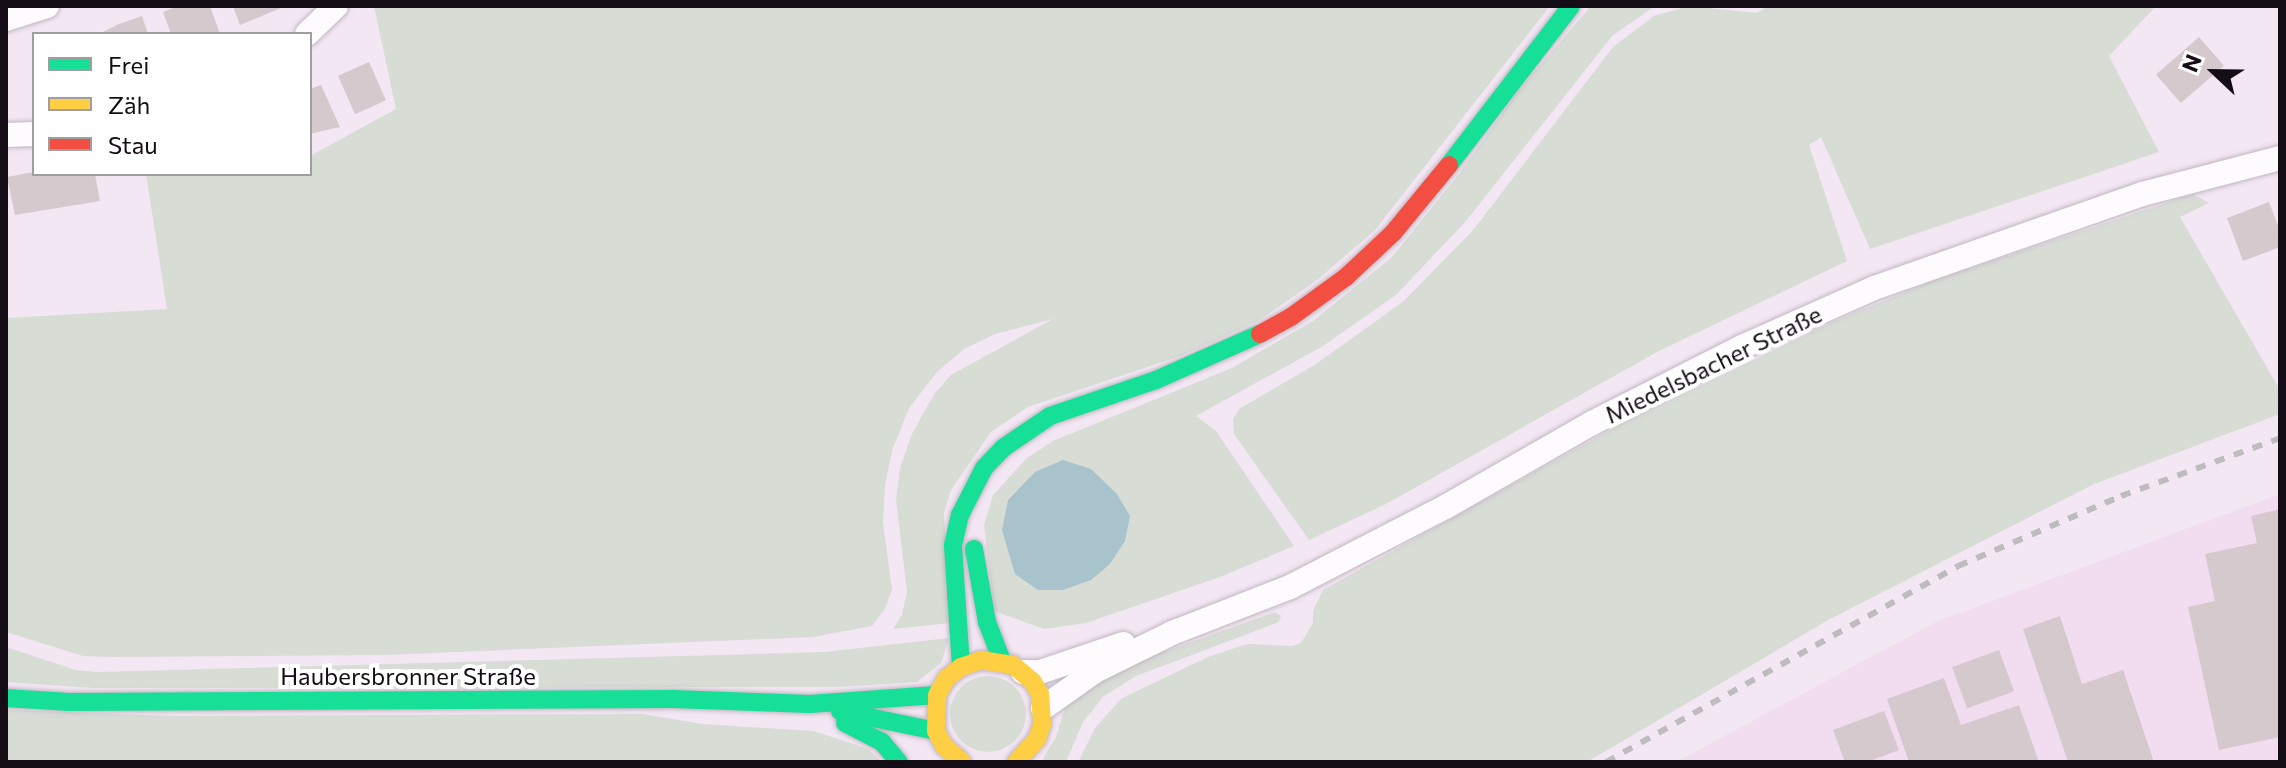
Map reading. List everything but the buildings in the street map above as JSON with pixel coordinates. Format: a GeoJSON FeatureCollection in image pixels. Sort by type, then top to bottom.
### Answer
{"type":"FeatureCollection","features":[{"type":"Feature","properties":{"kind":"main road"},"geometry":{"type":"LineString","coordinates":[[961,667],[953,545],[960,515],[984,468],[1003,448],[1050,416],[1156,380],[1238,346],[1291,317],[1346,277],[1393,233],[1433,186],[1571,6]]}},
{"type":"Feature","properties":{"kind":"main road"},"geometry":{"type":"LineString","coordinates":[[973,489],[977,582],[1012,666]]}},
{"type":"Feature","properties":{"kind":"main road"},"geometry":{"type":"LineString","coordinates":[[962,762],[944,746],[936,731],[934,713],[937,695],[947,678],[961,667],[981,660],[1012,666],[1033,682],[1043,708],[1037,739],[1016,762]]}},
{"type":"Feature","properties":{"kind":"main road"},"geometry":{"type":"LineString","coordinates":[[810,704],[937,695]]}},
{"type":"Feature","properties":{"kind":"main road","name":"Haubersbronner Straße"},"geometry":{"type":"LineString","coordinates":[[6,698],[69,702],[673,699],[810,704]]}},
{"type":"Feature","properties":{"kind":"main road"},"geometry":{"type":"LineString","coordinates":[[810,704],[936,731]]}},
{"type":"Feature","properties":{"kind":"main road"},"geometry":{"type":"LineString","coordinates":[[810,704],[882,742],[899,762]]}},
{"type":"Feature","properties":{"kind":"street"},"geometry":{"type":"LineString","coordinates":[[6,19],[47,6]]}},
{"type":"Feature","properties":{"kind":"street"},"geometry":{"type":"LineString","coordinates":[[309,32],[336,6]]}},
{"type":"Feature","properties":{"kind":"street"},"geometry":{"type":"LineString","coordinates":[[6,135],[32,134]]}},
{"type":"Feature","properties":{"kind":"street","name":"Miedelsbacher Straße"},"geometry":{"type":"LineString","coordinates":[[1172,633],[1290,587],[1447,506],[1620,409],[1744,346],[1874,288],[2142,194],[2280,158]]}},
{"type":"Feature","properties":{"kind":"street"},"geometry":{"type":"LineString","coordinates":[[1012,666],[1040,672],[1110,647],[1172,633]]}},
{"type":"Feature","properties":{"kind":"street"},"geometry":{"type":"LineString","coordinates":[[1043,708],[1095,671],[1172,633]]}},
{"type":"Feature","properties":{"kind":"shaded area"},"geometry":{"type":"Polygon","coordinates":[[[374,6],[1550,6],[1375,230],[1317,280],[1258,321],[1183,355],[1028,407],[991,432],[951,490],[944,513],[950,623],[893,629],[902,615],[907,592],[896,500],[900,468],[912,434],[934,394],[951,375],[1053,319],[995,334],[964,349],[937,372],[909,408],[893,448],[885,484],[883,523],[892,589],[885,609],[872,626],[813,637],[385,655],[110,657],[83,656],[6,632],[6,318],[167,309],[146,176],[312,176],[312,155],[396,109],[374,6]]]}},
{"type":"Feature","properties":{"kind":"shaded area"},"geometry":{"type":"Polygon","coordinates":[[[1591,6],[1655,6],[1613,35],[1466,221],[1396,295],[1323,346],[1196,416],[1216,431],[1294,546],[1220,577],[1086,623],[1044,629],[994,611],[984,525],[993,495],[1027,458],[1053,441],[1232,368],[1313,321],[1392,257],[1459,174],[1520,89],[1591,6]]]}},
{"type":"Feature","properties":{"kind":"shaded area"},"geometry":{"type":"Polygon","coordinates":[[[1689,6],[1757,13],[1768,6],[2156,6],[2109,56],[2159,152],[1870,249],[1821,137],[1809,145],[1847,261],[1657,352],[1386,504],[1309,540],[1234,434],[1233,419],[1239,409],[1316,364],[1404,301],[1474,229],[1613,47],[1654,16],[1689,6]]]}},
{"type":"Feature","properties":{"kind":"shaded area"},"geometry":{"type":"Polygon","coordinates":[[[2193,194],[2209,203],[2180,217],[2280,390],[2280,414],[2094,484],[1830,619],[1587,762],[1078,762],[1095,728],[1122,698],[1208,657],[1247,644],[1292,646],[1301,643],[1313,623],[1313,611],[1323,590],[1630,419],[1835,321],[1930,282],[2193,194]]]}},
{"type":"Feature","properties":{"kind":"shaded area"},"geometry":{"type":"Polygon","coordinates":[[[2280,494],[2280,762],[1676,762],[1936,622],[2280,494]]]}},
{"type":"Feature","properties":{"kind":"shaded area"},"geometry":{"type":"Polygon","coordinates":[[[1275,612],[1281,616],[1279,622],[1136,676],[1104,696],[1083,722],[1066,762],[1041,762],[1056,737],[1065,707],[1076,694],[1125,666],[1275,612]]]}},
{"type":"Feature","properties":{"kind":"shaded area"},"geometry":{"type":"Polygon","coordinates":[[[949,638],[941,663],[917,682],[837,687],[94,688],[6,682],[6,647],[76,670],[97,672],[825,652],[949,638]]]}},
{"type":"Feature","properties":{"kind":"shaded area"},"geometry":{"type":"Polygon","coordinates":[[[988,676],[1002,679],[1015,687],[1023,700],[1026,714],[1023,728],[1015,741],[1002,749],[988,752],[974,749],[961,741],[953,728],[950,714],[953,700],[961,687],[974,679],[988,676]]]}},
{"type":"Feature","properties":{"kind":"shaded area"},"geometry":{"type":"Polygon","coordinates":[[[6,710],[173,716],[643,714],[702,724],[814,731],[868,749],[882,762],[6,762],[6,710]]]}},
{"type":"Feature","properties":{"kind":"water"},"geometry":{"type":"Polygon","coordinates":[[[1063,460],[1091,469],[1117,494],[1130,516],[1125,541],[1110,564],[1091,580],[1063,590],[1038,590],[1015,574],[1002,530],[1008,500],[1035,472],[1063,460]]]}},
{"type":"Feature","properties":{"kind":"railway"},"geometry":{"type":"LineString","coordinates":[[1606,762],[1958,566],[2121,496],[2280,438]]}},
{"type":"Feature","properties":{"kind":"traffic: fast"},"geometry":{"type":"LineString","coordinates":[[1449,165],[1571,6]]}},
{"type":"Feature","properties":{"kind":"traffic: fast"},"geometry":{"type":"LineString","coordinates":[[961,667],[953,545],[960,515],[984,468],[1003,448],[1050,416],[1156,380],[1260,334]]}},
{"type":"Feature","properties":{"kind":"traffic: fast"},"geometry":{"type":"LineString","coordinates":[[974,549],[987,622],[1002,661]]}},
{"type":"Feature","properties":{"kind":"traffic: fast"},"geometry":{"type":"LineString","coordinates":[[6,698],[69,702],[673,699],[810,704],[937,695]]}},
{"type":"Feature","properties":{"kind":"traffic: fast"},"geometry":{"type":"LineString","coordinates":[[840,711],[936,731]]}},
{"type":"Feature","properties":{"kind":"traffic: fast"},"geometry":{"type":"LineString","coordinates":[[845,723],[882,742],[899,762]]}},
{"type":"Feature","properties":{"kind":"traffic: slow"},"geometry":{"type":"LineString","coordinates":[[962,762],[944,746],[936,731],[937,695],[947,678],[961,667],[981,660],[1013,665],[1033,682],[1040,694],[1042,724],[1037,739],[1016,762]]}},
{"type":"Feature","properties":{"kind":"traffic: jam"},"geometry":{"type":"LineString","coordinates":[[1260,334],[1291,317],[1346,277],[1393,233],[1449,165]]}}]}
